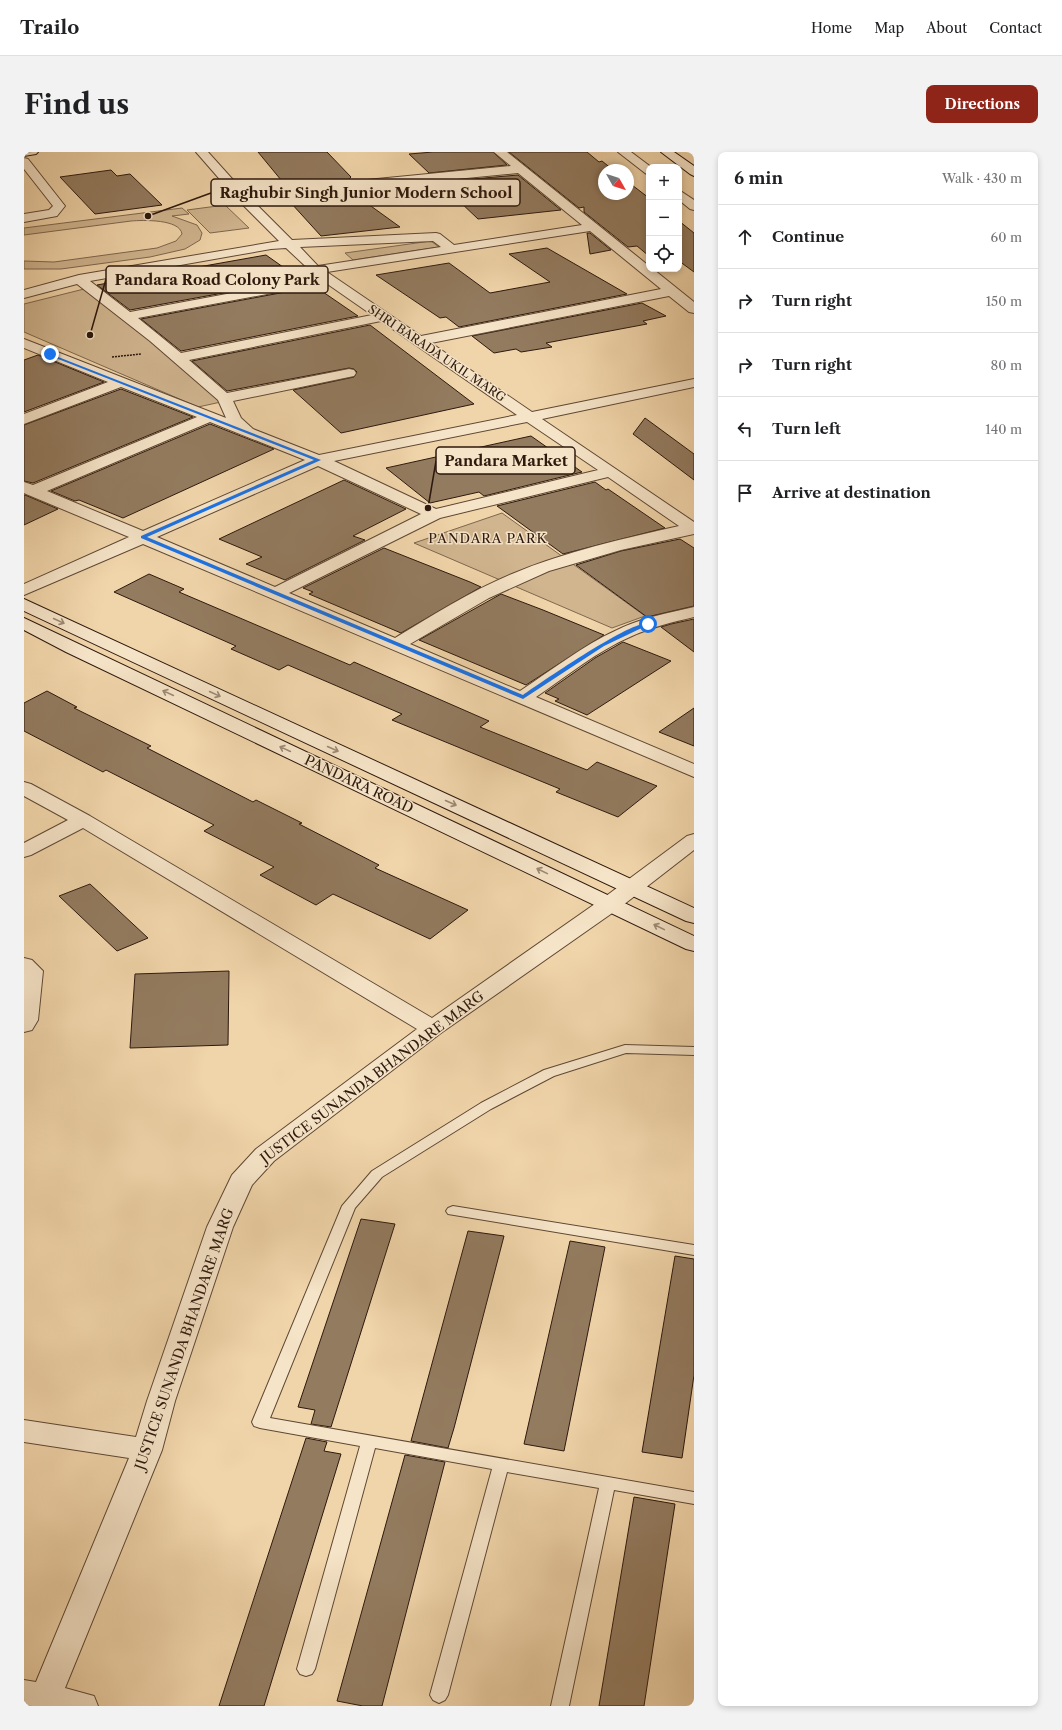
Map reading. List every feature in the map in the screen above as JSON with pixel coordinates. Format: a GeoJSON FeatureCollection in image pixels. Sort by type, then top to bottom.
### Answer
{"type":"FeatureCollection","features":[{"type":"Feature","properties":{"kind":"street"},"geometry":{"type":"LineString","coordinates":[[24,153],[32,152]]}},
{"type":"Feature","properties":{"kind":"street","name":"SHRI BARADA UKIL MARG"},"geometry":{"type":"LineString","coordinates":[[202,152],[241,196],[315,270],[693,528]]}},
{"type":"Feature","properties":{"kind":"street"},"geometry":{"type":"LineString","coordinates":[[500,152],[694,309]]}},
{"type":"Feature","properties":{"kind":"street"},"geometry":{"type":"LineString","coordinates":[[624,152],[646,169]]}},
{"type":"Feature","properties":{"kind":"street"},"geometry":{"type":"LineString","coordinates":[[667,152],[694,172]]}},
{"type":"Feature","properties":{"kind":"street"},"geometry":{"type":"LineString","coordinates":[[24,161],[59,206],[53,213],[24,218]]}},
{"type":"Feature","properties":{"kind":"street"},"geometry":{"type":"LineString","coordinates":[[241,196],[521,169]]}},
{"type":"Feature","properties":{"kind":"street"},"geometry":{"type":"LineString","coordinates":[[682,196],[694,206]]}},
{"type":"Feature","properties":{"kind":"street"},"geometry":{"type":"LineString","coordinates":[[315,270],[593,228]]}},
{"type":"Feature","properties":{"kind":"street"},"geometry":{"type":"LineString","coordinates":[[24,294],[79,279],[289,243],[436,237],[452,249]]}},
{"type":"Feature","properties":{"kind":"street"},"geometry":{"type":"LineString","coordinates":[[79,279],[129,316],[224,398],[234,420],[249,433]]}},
{"type":"Feature","properties":{"kind":"street"},"geometry":{"type":"LineString","coordinates":[[129,316],[328,279]]}},
{"type":"Feature","properties":{"kind":"street"},"geometry":{"type":"LineString","coordinates":[[418,341],[672,291]]}},
{"type":"Feature","properties":{"kind":"street"},"geometry":{"type":"LineString","coordinates":[[178,358],[383,317]]}},
{"type":"Feature","properties":{"kind":"street"},"geometry":{"type":"LineString","coordinates":[[27,347],[121,382],[318,460],[434,514]]}},
{"type":"Feature","properties":{"kind":"street"},"geometry":{"type":"LineString","coordinates":[[224,398],[349,373]]}},
{"type":"Feature","properties":{"kind":"street"},"geometry":{"type":"LineString","coordinates":[[24,419],[121,382]]}},
{"type":"Feature","properties":{"kind":"street"},"geometry":{"type":"LineString","coordinates":[[24,590],[318,460],[694,383]]}},
{"type":"Feature","properties":{"kind":"street"},"geometry":{"type":"LineString","coordinates":[[234,420],[246,394]]}},
{"type":"Feature","properties":{"kind":"street"},"geometry":{"type":"LineString","coordinates":[[28,489],[210,417]]}},
{"type":"Feature","properties":{"kind":"street"},"geometry":{"type":"LineString","coordinates":[[276,593],[434,514],[610,472]]}},
{"type":"Feature","properties":{"kind":"street"},"geometry":{"type":"LineString","coordinates":[[28,489],[523,697],[694,771]]}},
{"type":"Feature","properties":{"kind":"street"},"geometry":{"type":"LineString","coordinates":[[397,644],[494,588],[523,576],[579,555],[693,528]]}},
{"type":"Feature","properties":{"kind":"street","name":"PANDARA ROAD"},"geometry":{"type":"LineString","coordinates":[[24,604],[694,916]]}},
{"type":"Feature","properties":{"kind":"street"},"geometry":{"type":"LineString","coordinates":[[523,697],[602,645],[624,633],[648,624],[694,612]]}},
{"type":"Feature","properties":{"kind":"street","name":"PANDARA ROAD"},"geometry":{"type":"LineString","coordinates":[[24,623],[79,651],[694,944]]}},
{"type":"Feature","properties":{"kind":"street"},"geometry":{"type":"LineString","coordinates":[[24,788],[83,820],[433,1028]]}},
{"type":"Feature","properties":{"kind":"street"},"geometry":{"type":"LineString","coordinates":[[24,851],[83,820]]}},
{"type":"Feature","properties":{"kind":"street"},"geometry":{"type":"LineString","coordinates":[[632,887],[694,840]]}},
{"type":"Feature","properties":{"kind":"street","name":"JUSTICE SUNANDA BHANDARE MARG"},"geometry":{"type":"LineString","coordinates":[[37,1699],[147,1450],[161,1401],[220,1227],[241,1180],[265,1154],[433,1028],[632,887]]}},
{"type":"Feature","properties":{"kind":"street"},"geometry":{"type":"LineString","coordinates":[[24,964],[32,971],[26,1020],[24,1025]]}},
{"type":"Feature","properties":{"kind":"street"},"geometry":{"type":"LineString","coordinates":[[24,1431],[147,1450]]}},
{"type":"Feature","properties":{"kind":"street"},"geometry":{"type":"LineString","coordinates":[[37,1699],[82,1706]]}},
{"type":"Feature","properties":{"kind":"lane"},"geometry":{"type":"LineString","coordinates":[[694,1051],[625,1049],[549,1073],[486,1106],[377,1174],[349,1206],[260,1422],[694,1498]]}},
{"type":"Feature","properties":{"kind":"lane"},"geometry":{"type":"LineString","coordinates":[[453,1211],[694,1250]]}},
{"type":"Feature","properties":{"kind":"lane"},"geometry":{"type":"LineString","coordinates":[[306,1669],[369,1441]]}},
{"type":"Feature","properties":{"kind":"lane"},"geometry":{"type":"LineString","coordinates":[[439,1695],[501,1464]]}},
{"type":"Feature","properties":{"kind":"lane"},"geometry":{"type":"LineString","coordinates":[[560,1706],[608,1483]]}},
{"type":"Feature","properties":{"kind":"path"},"geometry":{"type":"LineString","coordinates":[[111,357],[146,352]]}},
{"type":"Feature","properties":{"kind":"shaded area"},"geometry":{"type":"Polygon","coordinates":[[[225,205],[249,228],[210,233],[187,210],[225,205]]]}},
{"type":"Feature","properties":{"kind":"shaded area"},"geometry":{"type":"Polygon","coordinates":[[[182,208],[189,214],[172,216],[197,225],[202,233],[200,240],[185,249],[150,257],[61,269],[24,269],[24,261],[54,262],[157,248],[176,241],[182,234],[180,229],[168,223],[144,220],[24,235],[24,228],[182,208]]]}},
{"type":"Feature","properties":{"kind":"shaded area"},"geometry":{"type":"Polygon","coordinates":[[[431,241],[439,247],[353,260],[345,253],[431,241]]]}},
{"type":"Feature","properties":{"kind":"shaded area"},"geometry":{"type":"Polygon","coordinates":[[[88,288],[154,338],[221,402],[198,407],[24,332],[24,304],[88,288]]]}},
{"type":"Feature","properties":{"kind":"shaded area"},"geometry":{"type":"Polygon","coordinates":[[[502,513],[645,616],[612,628],[414,543],[502,513]]]}},
{"type":"Feature","properties":{"kind":"building"},"geometry":{"type":"Polygon","coordinates":[[[258,152],[327,152],[351,177],[348,180],[286,186],[258,152]]]}},
{"type":"Feature","properties":{"kind":"building"},"geometry":{"type":"Polygon","coordinates":[[[433,152],[493,152],[507,165],[429,173],[409,154],[433,152]]]}},
{"type":"Feature","properties":{"kind":"building"},"geometry":{"type":"Polygon","coordinates":[[[509,152],[587,152],[599,162],[602,161],[606,164],[598,164],[598,200],[634,200],[634,187],[646,196],[646,254],[637,246],[628,247],[584,212],[584,207],[579,208],[509,152]]]}},
{"type":"Feature","properties":{"kind":"building"},"geometry":{"type":"Polygon","coordinates":[[[111,170],[117,176],[130,174],[162,205],[95,214],[60,177],[111,170]]]}},
{"type":"Feature","properties":{"kind":"building"},"geometry":{"type":"Polygon","coordinates":[[[518,175],[561,210],[478,219],[439,182],[518,175]]]}},
{"type":"Feature","properties":{"kind":"building"},"geometry":{"type":"Polygon","coordinates":[[[350,191],[400,227],[321,236],[291,203],[300,202],[295,196],[350,191]]]}},
{"type":"Feature","properties":{"kind":"building"},"geometry":{"type":"Polygon","coordinates":[[[682,223],[694,233],[694,272],[682,263],[682,223]]]}},
{"type":"Feature","properties":{"kind":"building"},"geometry":{"type":"Polygon","coordinates":[[[587,233],[590,233],[611,250],[590,254],[587,233]]]}},
{"type":"Feature","properties":{"kind":"building"},"geometry":{"type":"Polygon","coordinates":[[[547,248],[627,294],[459,327],[446,317],[440,318],[376,275],[449,263],[490,293],[550,282],[509,254],[547,248]]]}},
{"type":"Feature","properties":{"kind":"building"},"geometry":{"type":"Polygon","coordinates":[[[266,255],[300,279],[130,310],[97,285],[266,255]]]}},
{"type":"Feature","properties":{"kind":"building"},"geometry":{"type":"Polygon","coordinates":[[[312,287],[319,292],[323,292],[358,316],[181,351],[141,319],[312,287]]]}},
{"type":"Feature","properties":{"kind":"building"},"geometry":{"type":"Polygon","coordinates":[[[642,303],[666,316],[643,321],[647,324],[546,343],[552,347],[521,352],[516,349],[494,353],[472,336],[642,303]]]}},
{"type":"Feature","properties":{"kind":"building"},"geometry":{"type":"Polygon","coordinates":[[[370,325],[474,404],[341,433],[293,390],[354,377],[357,372],[354,369],[349,368],[227,391],[192,361],[370,325]]]}},
{"type":"Feature","properties":{"kind":"building"},"geometry":{"type":"Polygon","coordinates":[[[38,355],[104,382],[24,412],[24,360],[38,355]]]}},
{"type":"Feature","properties":{"kind":"building"},"geometry":{"type":"Polygon","coordinates":[[[121,389],[193,417],[33,483],[24,481],[24,425],[121,389]]]}},
{"type":"Feature","properties":{"kind":"building"},"geometry":{"type":"Polygon","coordinates":[[[645,418],[694,454],[694,480],[633,434],[645,418]]]}},
{"type":"Feature","properties":{"kind":"building"},"geometry":{"type":"Polygon","coordinates":[[[210,424],[274,449],[123,518],[79,500],[75,501],[51,491],[210,424]]]}},
{"type":"Feature","properties":{"kind":"building"},"geometry":{"type":"Polygon","coordinates":[[[531,436],[582,472],[484,496],[479,492],[430,503],[386,468],[531,436]]]}},
{"type":"Feature","properties":{"kind":"building"},"geometry":{"type":"Polygon","coordinates":[[[344,480],[406,509],[353,536],[365,540],[285,580],[246,564],[262,557],[219,539],[344,480]]]}},
{"type":"Feature","properties":{"kind":"building"},"geometry":{"type":"Polygon","coordinates":[[[595,482],[606,490],[608,489],[665,528],[563,554],[497,506],[595,482]]]}},
{"type":"Feature","properties":{"kind":"building"},"geometry":{"type":"Polygon","coordinates":[[[25,495],[58,509],[24,525],[25,495]]]}},
{"type":"Feature","properties":{"kind":"building"},"geometry":{"type":"Polygon","coordinates":[[[680,539],[694,548],[694,606],[647,617],[576,565],[621,551],[680,539]]]}},
{"type":"Feature","properties":{"kind":"building"},"geometry":{"type":"Polygon","coordinates":[[[384,548],[481,587],[401,633],[309,594],[313,592],[303,588],[384,548]]]}},
{"type":"Feature","properties":{"kind":"building"},"geometry":{"type":"Polygon","coordinates":[[[149,574],[184,589],[179,592],[350,665],[354,662],[489,721],[480,727],[587,770],[597,762],[657,786],[618,817],[556,792],[560,789],[392,720],[402,714],[288,665],[279,670],[231,649],[236,646],[114,592],[149,574]]]}},
{"type":"Feature","properties":{"kind":"building"},"geometry":{"type":"Polygon","coordinates":[[[501,594],[604,635],[526,685],[419,640],[501,594]]]}},
{"type":"Feature","properties":{"kind":"building"},"geometry":{"type":"Polygon","coordinates":[[[694,619],[694,652],[661,627],[671,624],[694,619]]]}},
{"type":"Feature","properties":{"kind":"building"},"geometry":{"type":"Polygon","coordinates":[[[623,642],[671,661],[587,715],[555,701],[559,699],[545,693],[595,658],[623,642]]]}},
{"type":"Feature","properties":{"kind":"building"},"geometry":{"type":"Polygon","coordinates":[[[47,691],[77,707],[74,708],[151,746],[147,748],[253,802],[256,800],[302,823],[299,824],[379,865],[375,868],[468,910],[430,939],[333,894],[316,905],[260,875],[274,867],[204,831],[214,825],[106,770],[103,772],[24,731],[24,703],[47,691]]]}},
{"type":"Feature","properties":{"kind":"building"},"geometry":{"type":"Polygon","coordinates":[[[694,708],[694,746],[659,732],[694,708]]]}},
{"type":"Feature","properties":{"kind":"building"},"geometry":{"type":"Polygon","coordinates":[[[90,884],[148,938],[117,951],[59,896],[90,884]]]}},
{"type":"Feature","properties":{"kind":"building"},"geometry":{"type":"Polygon","coordinates":[[[229,971],[228,1045],[130,1048],[135,974],[229,971]]]}},
{"type":"Feature","properties":{"kind":"building"},"geometry":{"type":"Polygon","coordinates":[[[361,1219],[395,1224],[331,1427],[311,1424],[315,1410],[298,1407],[361,1219]]]}},
{"type":"Feature","properties":{"kind":"building"},"geometry":{"type":"Polygon","coordinates":[[[468,1231],[504,1236],[448,1448],[411,1441],[468,1231]]]}},
{"type":"Feature","properties":{"kind":"building"},"geometry":{"type":"Polygon","coordinates":[[[570,1241],[605,1247],[564,1451],[524,1444],[570,1241]]]}},
{"type":"Feature","properties":{"kind":"building"},"geometry":{"type":"Polygon","coordinates":[[[675,1256],[694,1259],[694,1375],[682,1458],[642,1452],[675,1256]]]}},
{"type":"Feature","properties":{"kind":"building"},"geometry":{"type":"Polygon","coordinates":[[[306,1438],[327,1442],[324,1451],[341,1454],[264,1706],[219,1706],[306,1438]]]}},
{"type":"Feature","properties":{"kind":"building"},"geometry":{"type":"Polygon","coordinates":[[[405,1455],[445,1462],[382,1706],[363,1706],[337,1701],[405,1455]]]}},
{"type":"Feature","properties":{"kind":"building"},"geometry":{"type":"Polygon","coordinates":[[[634,1497],[675,1504],[644,1706],[599,1706],[634,1497]]]}},
{"type":"Feature","properties":{"kind":"place","name":"Raghubir Singh Junior Modern School"},"geometry":{"type":"Point","coordinates":[148,216]}},
{"type":"Feature","properties":{"kind":"place","name":"Pandara Road Colony Park"},"geometry":{"type":"Point","coordinates":[90,335]}},
{"type":"Feature","properties":{"kind":"place","name":"Pandara Market"},"geometry":{"type":"Point","coordinates":[428,508]}},
{"type":"Feature","properties":{"kind":"district","name":"PANDARA PARK"},"geometry":{"type":"Point","coordinates":[488,538]}},
{"type":"Feature","properties":{"kind":"route"},"geometry":{"type":"LineString","coordinates":[[50,354],[318,460],[143,537],[523,697],[602,645],[624,633],[648,624]]}}]}
